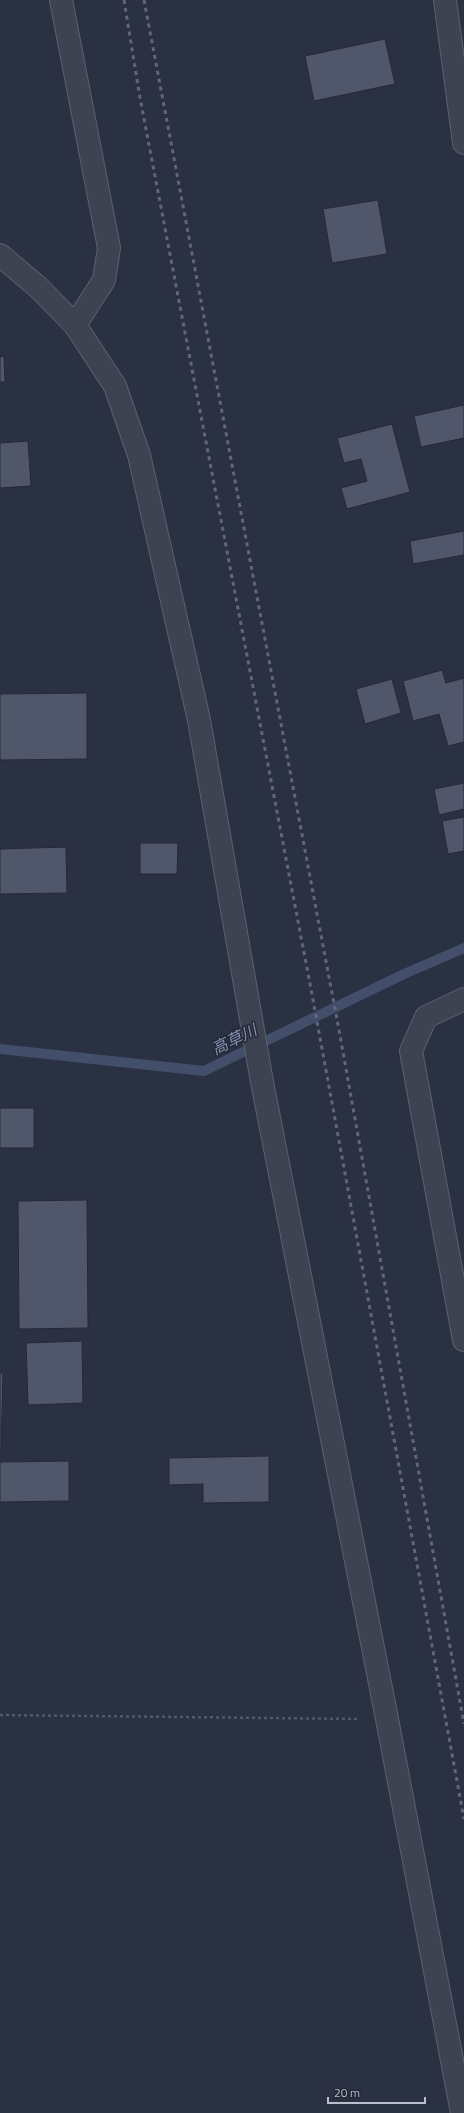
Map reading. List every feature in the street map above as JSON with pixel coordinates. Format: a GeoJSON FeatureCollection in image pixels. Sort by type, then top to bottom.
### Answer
{"type":"FeatureCollection","features":[{"type":"Feature","properties":{"kind":"street"},"geometry":{"type":"LineString","coordinates":[[61,0],[109,248],[104,280],[75,325]]}},
{"type":"Feature","properties":{"kind":"street"},"geometry":{"type":"LineString","coordinates":[[445,0],[464,143]]}},
{"type":"Feature","properties":{"kind":"street"},"geometry":{"type":"LineString","coordinates":[[0,255],[38,288],[75,325],[115,386],[138,455],[199,720],[252,1014],[262,1082],[387,1719],[462,2113]]}},
{"type":"Feature","properties":{"kind":"street"},"geometry":{"type":"LineString","coordinates":[[464,999],[426,1017],[411,1051],[464,1340]]}},
{"type":"Feature","properties":{"kind":"path"},"geometry":{"type":"LineString","coordinates":[[0,1715],[387,1719]]}},
{"type":"Feature","properties":{"kind":"building"},"geometry":{"type":"Polygon","coordinates":[[[385,39],[395,84],[314,101],[305,56],[385,39]]]}},
{"type":"Feature","properties":{"kind":"building"},"geometry":{"type":"Polygon","coordinates":[[[378,200],[387,254],[332,263],[323,209],[378,200]]]}},
{"type":"Feature","properties":{"kind":"building"},"geometry":{"type":"Polygon","coordinates":[[[4,356],[5,382],[0,382],[0,357],[4,356]]]}},
{"type":"Feature","properties":{"kind":"building"},"geometry":{"type":"Polygon","coordinates":[[[464,405],[464,438],[421,447],[414,416],[464,405]]]}},
{"type":"Feature","properties":{"kind":"building"},"geometry":{"type":"Polygon","coordinates":[[[392,424],[410,492],[347,509],[341,488],[367,481],[361,459],[344,463],[337,438],[392,424]]]}},
{"type":"Feature","properties":{"kind":"building"},"geometry":{"type":"Polygon","coordinates":[[[28,441],[31,486],[0,488],[0,443],[28,441]]]}},
{"type":"Feature","properties":{"kind":"building"},"geometry":{"type":"Polygon","coordinates":[[[464,531],[464,555],[413,564],[410,541],[464,531]]]}},
{"type":"Feature","properties":{"kind":"building"},"geometry":{"type":"Polygon","coordinates":[[[442,670],[446,683],[464,678],[464,742],[448,746],[439,714],[413,721],[403,681],[442,670]]]}},
{"type":"Feature","properties":{"kind":"building"},"geometry":{"type":"Polygon","coordinates":[[[392,679],[401,713],[365,724],[356,689],[392,679]]]}},
{"type":"Feature","properties":{"kind":"building"},"geometry":{"type":"Polygon","coordinates":[[[87,693],[87,759],[0,760],[0,694],[87,693]]]}},
{"type":"Feature","properties":{"kind":"building"},"geometry":{"type":"Polygon","coordinates":[[[464,783],[464,809],[439,815],[434,789],[464,783]]]}},
{"type":"Feature","properties":{"kind":"building"},"geometry":{"type":"Polygon","coordinates":[[[464,817],[464,851],[448,854],[442,821],[464,817]]]}},
{"type":"Feature","properties":{"kind":"building"},"geometry":{"type":"Polygon","coordinates":[[[140,843],[178,843],[177,874],[140,874],[140,843]]]}},
{"type":"Feature","properties":{"kind":"building"},"geometry":{"type":"Polygon","coordinates":[[[66,847],[67,893],[0,894],[0,849],[66,847]]]}},
{"type":"Feature","properties":{"kind":"building"},"geometry":{"type":"Polygon","coordinates":[[[0,1108],[34,1108],[34,1148],[0,1148],[0,1108]]]}},
{"type":"Feature","properties":{"kind":"building"},"geometry":{"type":"Polygon","coordinates":[[[87,1200],[88,1328],[19,1329],[18,1201],[87,1200]]]}},
{"type":"Feature","properties":{"kind":"building"},"geometry":{"type":"Polygon","coordinates":[[[82,1341],[83,1403],[28,1405],[26,1343],[82,1341]]]}},
{"type":"Feature","properties":{"kind":"building"},"geometry":{"type":"Polygon","coordinates":[[[0,1373],[3,1373],[1,1452],[0,1451],[0,1373]]]}},
{"type":"Feature","properties":{"kind":"building"},"geometry":{"type":"Polygon","coordinates":[[[269,1456],[269,1502],[203,1503],[203,1484],[169,1485],[169,1458],[269,1456]]]}},
{"type":"Feature","properties":{"kind":"building"},"geometry":{"type":"Polygon","coordinates":[[[69,1461],[69,1501],[0,1502],[0,1462],[69,1461]]]}},
{"type":"Feature","properties":{"kind":"waterway","name":"高草川"},"geometry":{"type":"LineString","coordinates":[[0,1049],[204,1071],[404,974],[464,948]]}},
{"type":"Feature","properties":{"kind":"railway"},"geometry":{"type":"LineString","coordinates":[[124,0],[140,98],[311,989],[464,1819]]}},
{"type":"Feature","properties":{"kind":"railway"},"geometry":{"type":"LineString","coordinates":[[144,0],[339,1030],[464,1724]]}}]}
